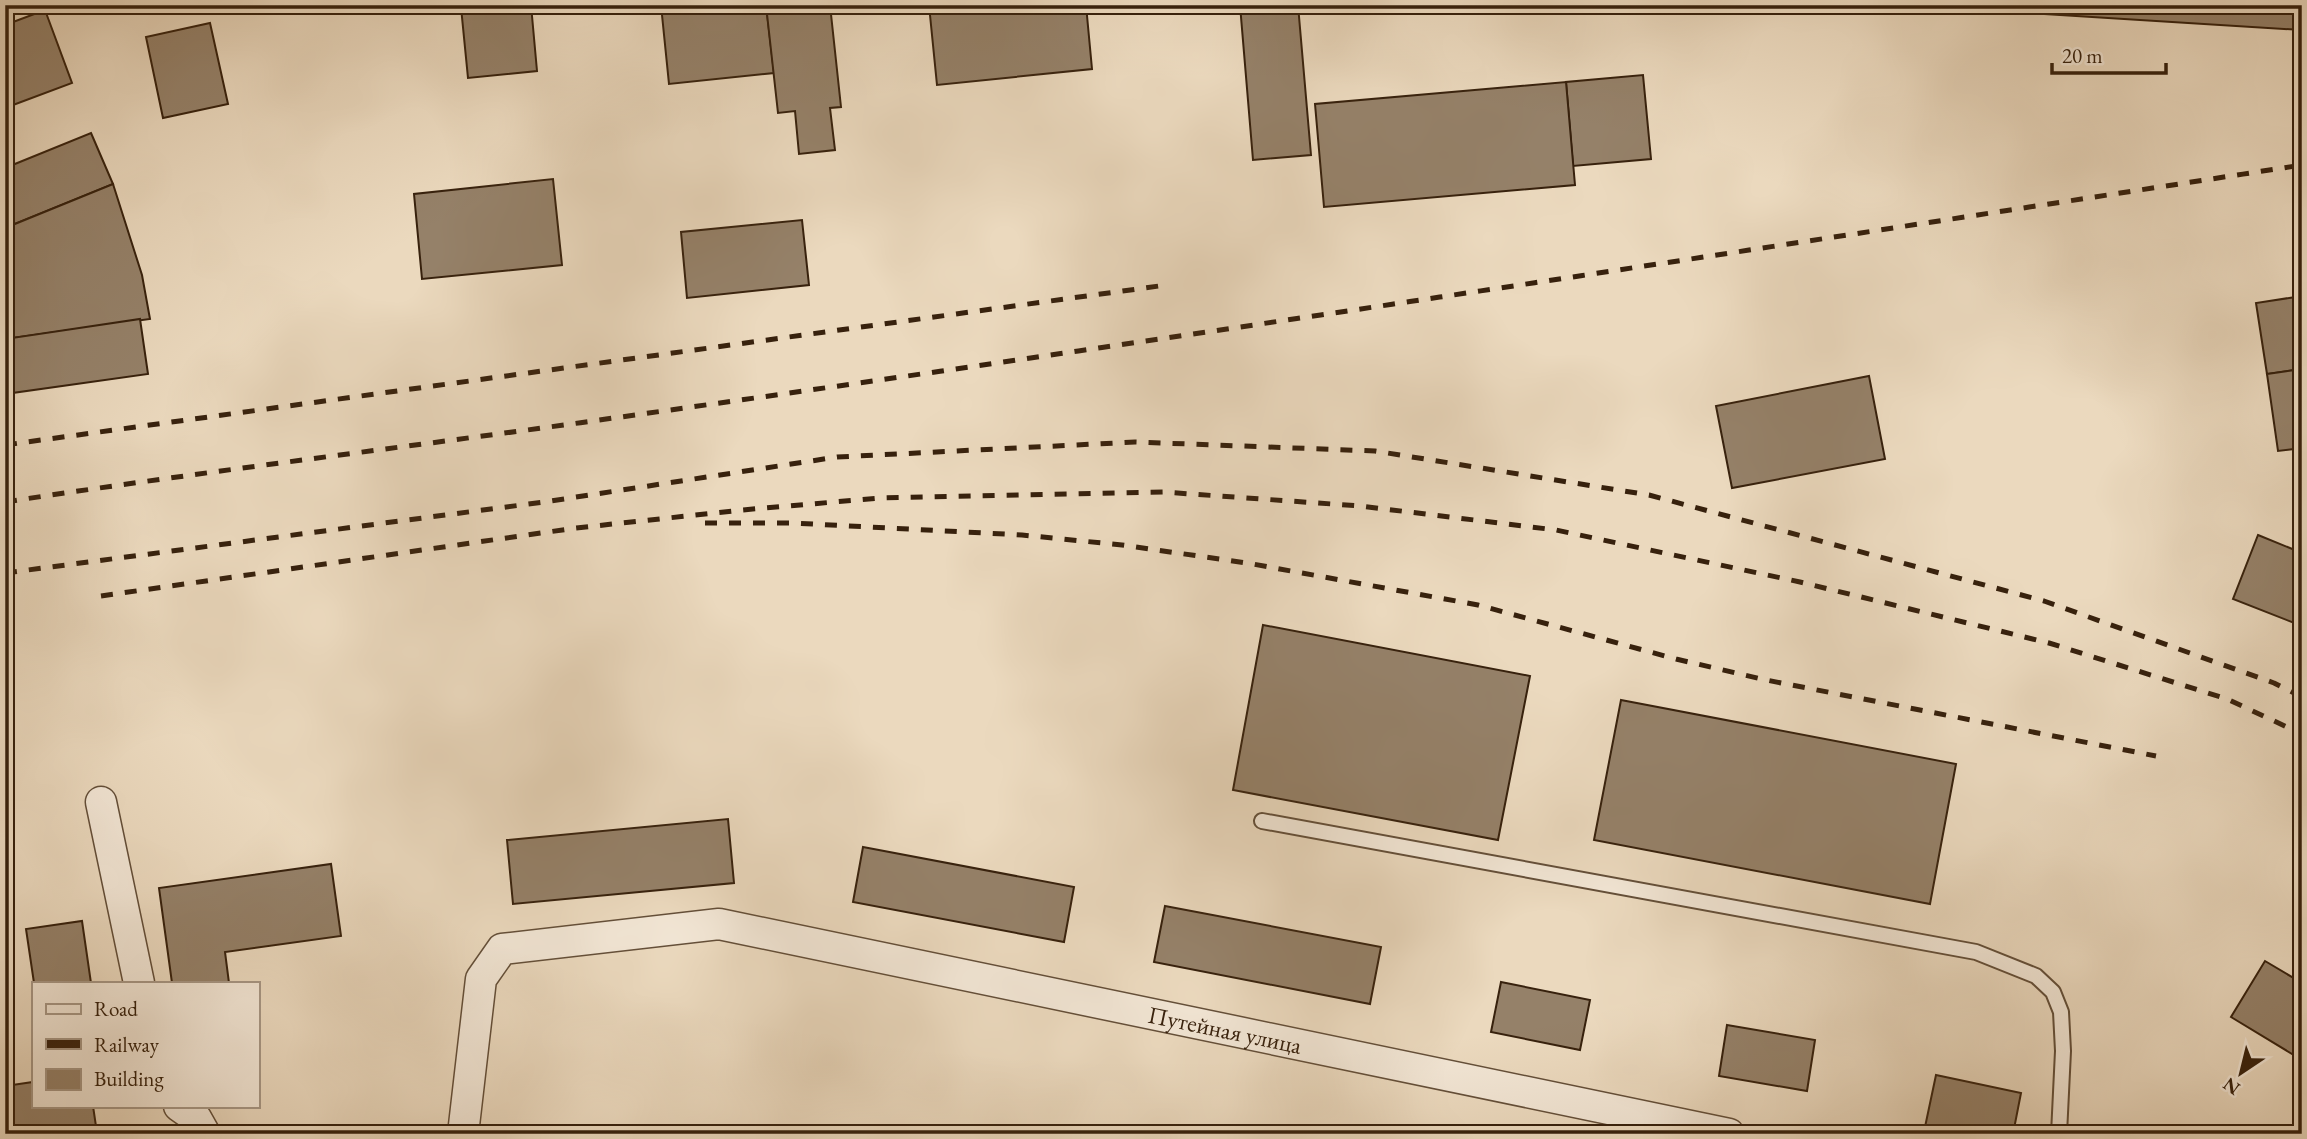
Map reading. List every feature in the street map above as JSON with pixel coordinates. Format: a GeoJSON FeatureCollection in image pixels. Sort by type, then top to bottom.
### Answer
{"type":"FeatureCollection","features":[{"type":"Feature","properties":{"kind":"street"},"geometry":{"type":"LineString","coordinates":[[101,802],[139,982]]}},
{"type":"Feature","properties":{"kind":"street","name":"Путейная улица"},"geometry":{"type":"LineString","coordinates":[[463,1134],[481,979],[502,949],[719,924],[1729,1134]]}},
{"type":"Feature","properties":{"kind":"street"},"geometry":{"type":"LineString","coordinates":[[182,1108],[196,1118],[205,1134]]}},
{"type":"Feature","properties":{"kind":"lane"},"geometry":{"type":"LineString","coordinates":[[1262,821],[1976,951],[2036,976],[2053,992],[2061,1012],[2063,1051],[2059,1134]]}},
{"type":"Feature","properties":{"kind":"building"},"geometry":{"type":"Polygon","coordinates":[[[531,5],[537,71],[468,78],[461,7],[531,5]]]}},
{"type":"Feature","properties":{"kind":"building"},"geometry":{"type":"Polygon","coordinates":[[[661,5],[766,5],[774,73],[669,84],[661,5]]]}},
{"type":"Feature","properties":{"kind":"building"},"geometry":{"type":"Polygon","coordinates":[[[766,5],[830,5],[841,107],[830,108],[835,150],[799,154],[795,111],[778,113],[766,5]]]}},
{"type":"Feature","properties":{"kind":"building"},"geometry":{"type":"Polygon","coordinates":[[[929,5],[1086,5],[1092,69],[937,85],[929,5]]]}},
{"type":"Feature","properties":{"kind":"building"},"geometry":{"type":"Polygon","coordinates":[[[1240,5],[1298,5],[1311,155],[1253,160],[1240,5]]]}},
{"type":"Feature","properties":{"kind":"building"},"geometry":{"type":"Polygon","coordinates":[[[1897,5],[2302,5],[2302,30],[1897,5]]]}},
{"type":"Feature","properties":{"kind":"building"},"geometry":{"type":"Polygon","coordinates":[[[45,10],[72,83],[5,108],[5,25],[45,10]]]}},
{"type":"Feature","properties":{"kind":"building"},"geometry":{"type":"Polygon","coordinates":[[[210,23],[228,104],[163,118],[146,37],[210,23]]]}},
{"type":"Feature","properties":{"kind":"building"},"geometry":{"type":"Polygon","coordinates":[[[1643,75],[1651,159],[1573,166],[1566,82],[1643,75]]]}},
{"type":"Feature","properties":{"kind":"building"},"geometry":{"type":"Polygon","coordinates":[[[1566,82],[1575,185],[1324,207],[1315,104],[1566,82]]]}},
{"type":"Feature","properties":{"kind":"building"},"geometry":{"type":"Polygon","coordinates":[[[91,133],[113,184],[5,228],[5,168],[91,133]]]}},
{"type":"Feature","properties":{"kind":"building"},"geometry":{"type":"Polygon","coordinates":[[[553,179],[562,265],[422,279],[414,194],[553,179]]]}},
{"type":"Feature","properties":{"kind":"building"},"geometry":{"type":"Polygon","coordinates":[[[113,184],[142,275],[150,319],[5,339],[5,228],[113,184]]]}},
{"type":"Feature","properties":{"kind":"building"},"geometry":{"type":"Polygon","coordinates":[[[802,220],[809,285],[687,298],[681,232],[802,220]]]}},
{"type":"Feature","properties":{"kind":"building"},"geometry":{"type":"Polygon","coordinates":[[[2302,296],[2302,369],[2267,374],[2256,303],[2302,296]]]}},
{"type":"Feature","properties":{"kind":"building"},"geometry":{"type":"Polygon","coordinates":[[[140,319],[148,374],[5,394],[5,339],[140,319]]]}},
{"type":"Feature","properties":{"kind":"building"},"geometry":{"type":"Polygon","coordinates":[[[2302,369],[2302,448],[2278,451],[2267,374],[2302,369]]]}},
{"type":"Feature","properties":{"kind":"building"},"geometry":{"type":"Polygon","coordinates":[[[1869,376],[1885,459],[1732,488],[1716,406],[1869,376]]]}},
{"type":"Feature","properties":{"kind":"building"},"geometry":{"type":"Polygon","coordinates":[[[2258,535],[2302,553],[2302,626],[2233,599],[2258,535]]]}},
{"type":"Feature","properties":{"kind":"building"},"geometry":{"type":"Polygon","coordinates":[[[1263,625],[1530,676],[1498,840],[1233,790],[1263,625]]]}},
{"type":"Feature","properties":{"kind":"building"},"geometry":{"type":"Polygon","coordinates":[[[1621,700],[1956,764],[1930,904],[1594,840],[1621,700]]]}},
{"type":"Feature","properties":{"kind":"building"},"geometry":{"type":"Polygon","coordinates":[[[728,819],[734,883],[513,904],[507,840],[728,819]]]}},
{"type":"Feature","properties":{"kind":"building"},"geometry":{"type":"Polygon","coordinates":[[[863,847],[1074,887],[1064,942],[853,902],[863,847]]]}},
{"type":"Feature","properties":{"kind":"building"},"geometry":{"type":"Polygon","coordinates":[[[331,864],[341,936],[225,952],[229,982],[172,982],[159,888],[331,864]]]}},
{"type":"Feature","properties":{"kind":"building"},"geometry":{"type":"Polygon","coordinates":[[[1165,906],[1381,947],[1370,1004],[1154,962],[1165,906]]]}},
{"type":"Feature","properties":{"kind":"building"},"geometry":{"type":"Polygon","coordinates":[[[82,921],[91,982],[34,982],[26,929],[82,921]]]}},
{"type":"Feature","properties":{"kind":"building"},"geometry":{"type":"Polygon","coordinates":[[[2265,961],[2302,983],[2302,1060],[2231,1017],[2265,961]]]}},
{"type":"Feature","properties":{"kind":"building"},"geometry":{"type":"Polygon","coordinates":[[[1501,982],[1590,1000],[1580,1050],[1491,1032],[1501,982]]]}},
{"type":"Feature","properties":{"kind":"building"},"geometry":{"type":"Polygon","coordinates":[[[1727,1025],[1815,1040],[1807,1091],[1719,1076],[1727,1025]]]}},
{"type":"Feature","properties":{"kind":"building"},"geometry":{"type":"Polygon","coordinates":[[[1936,1075],[2021,1093],[2013,1134],[1959,1134],[1925,1127],[1936,1075]]]}},
{"type":"Feature","properties":{"kind":"building"},"geometry":{"type":"Polygon","coordinates":[[[32,1082],[32,1108],[93,1108],[97,1133],[5,1134],[5,1086],[32,1082]]]}},
{"type":"Feature","properties":{"kind":"railway"},"geometry":{"type":"LineString","coordinates":[[5,502],[1004,362],[2302,165]]}},
{"type":"Feature","properties":{"kind":"railway"},"geometry":{"type":"LineString","coordinates":[[5,445],[1159,286]]}},
{"type":"Feature","properties":{"kind":"railway"},"geometry":{"type":"LineString","coordinates":[[5,573],[544,502],[837,457],[1135,442],[1375,451],[1649,495],[2044,601],[2274,683],[2302,697]]}},
{"type":"Feature","properties":{"kind":"railway"},"geometry":{"type":"LineString","coordinates":[[101,596],[576,528],[742,510],[880,498],[1163,492],[1360,506],[1556,530],[1800,582],[2049,643],[2227,699],[2302,734]]}},
{"type":"Feature","properties":{"kind":"railway"},"geometry":{"type":"LineString","coordinates":[[705,523],[793,523],[1022,535],[1122,545],[1247,563],[1478,605],[1676,659],[1766,680],[2156,756]]}}]}
